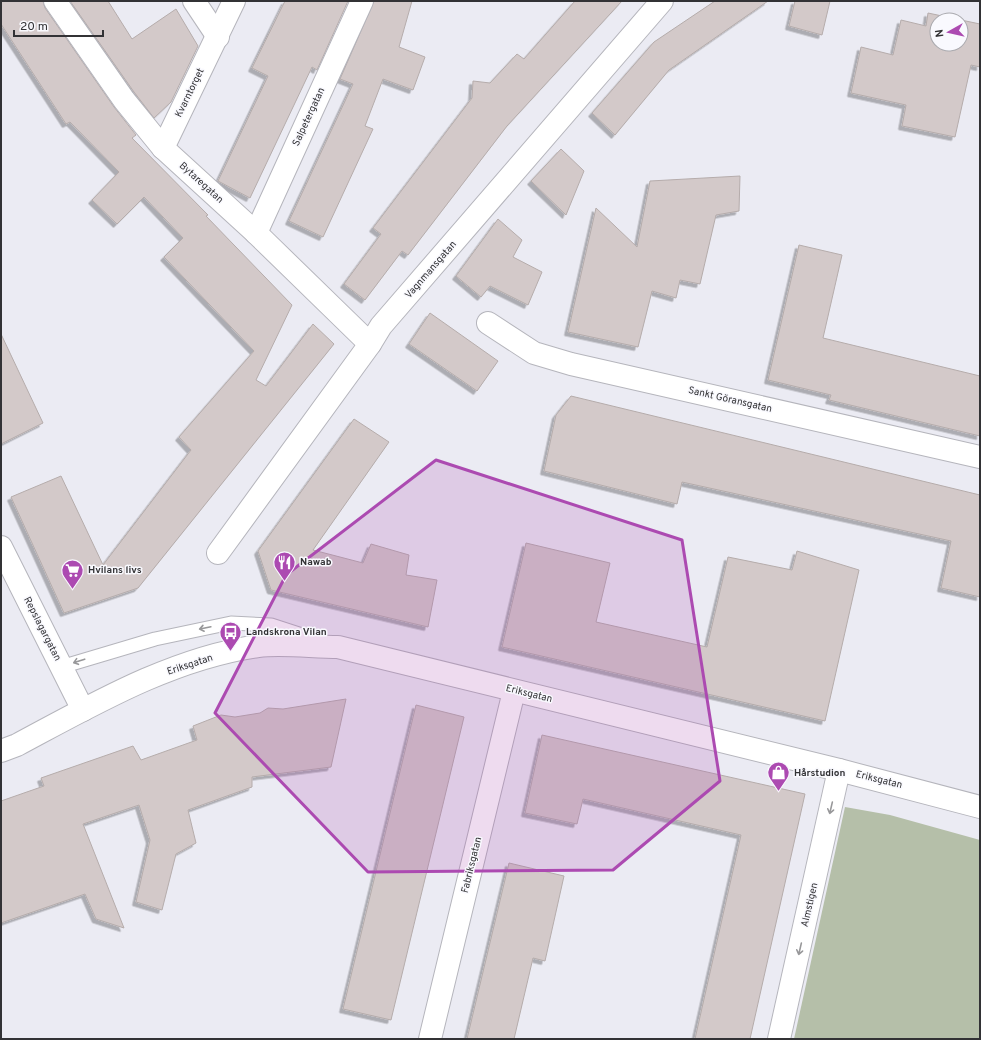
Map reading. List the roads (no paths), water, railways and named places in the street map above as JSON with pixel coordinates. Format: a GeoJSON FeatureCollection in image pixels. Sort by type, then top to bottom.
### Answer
{"type":"FeatureCollection","features":[{"type":"Feature","properties":{"kind":"street","name":"Bytaregatan"},"geometry":{"type":"LineString","coordinates":[[55,1],[124,100],[163,148],[256,233],[370,344]]}},
{"type":"Feature","properties":{"kind":"street"},"geometry":{"type":"LineString","coordinates":[[194,1],[218,38]]}},
{"type":"Feature","properties":{"kind":"street","name":"Kvarntorget"},"geometry":{"type":"LineString","coordinates":[[163,148],[218,38],[234,1]]}},
{"type":"Feature","properties":{"kind":"street","name":"Salpetergatan"},"geometry":{"type":"LineString","coordinates":[[256,233],[362,1]]}},
{"type":"Feature","properties":{"kind":"street","name":"Vagnmansgatan"},"geometry":{"type":"LineString","coordinates":[[218,553],[370,344],[381,326],[662,1]]}},
{"type":"Feature","properties":{"kind":"street","name":"Sankt Göransgatan"},"geometry":{"type":"LineString","coordinates":[[488,323],[534,353],[571,364],[980,457]]}},
{"type":"Feature","properties":{"kind":"street","name":"Repslagargatan"},"geometry":{"type":"LineString","coordinates":[[1,547],[83,710]]}},
{"type":"Feature","properties":{"kind":"street","name":"Eriksgatan"},"geometry":{"type":"LineString","coordinates":[[1,751],[16,745],[83,710],[179,667],[230,652],[260,646],[338,647],[980,805]]}},
{"type":"Feature","properties":{"kind":"street","name":"Fabriksgatan"},"geometry":{"type":"LineString","coordinates":[[430,1039],[514,691]]}},
{"type":"Feature","properties":{"kind":"street","name":"Almstigen"},"geometry":{"type":"LineString","coordinates":[[779,1039],[839,770]]}},
{"type":"Feature","properties":{"kind":"lane"},"geometry":{"type":"LineString","coordinates":[[61,667],[155,639],[231,623],[272,626],[338,647]]}},
{"type":"Feature","properties":{"kind":"place","name":"Nawab"},"geometry":{"type":"Point","coordinates":[284,582]}},
{"type":"Feature","properties":{"kind":"place","name":"Hvilans livs"},"geometry":{"type":"Point","coordinates":[73,590]}},
{"type":"Feature","properties":{"kind":"place","name":"Landskrona Vilan"},"geometry":{"type":"Point","coordinates":[230,652]}},
{"type":"Feature","properties":{"kind":"place","name":"Hårstudion"},"geometry":{"type":"Point","coordinates":[778,792]}}]}
